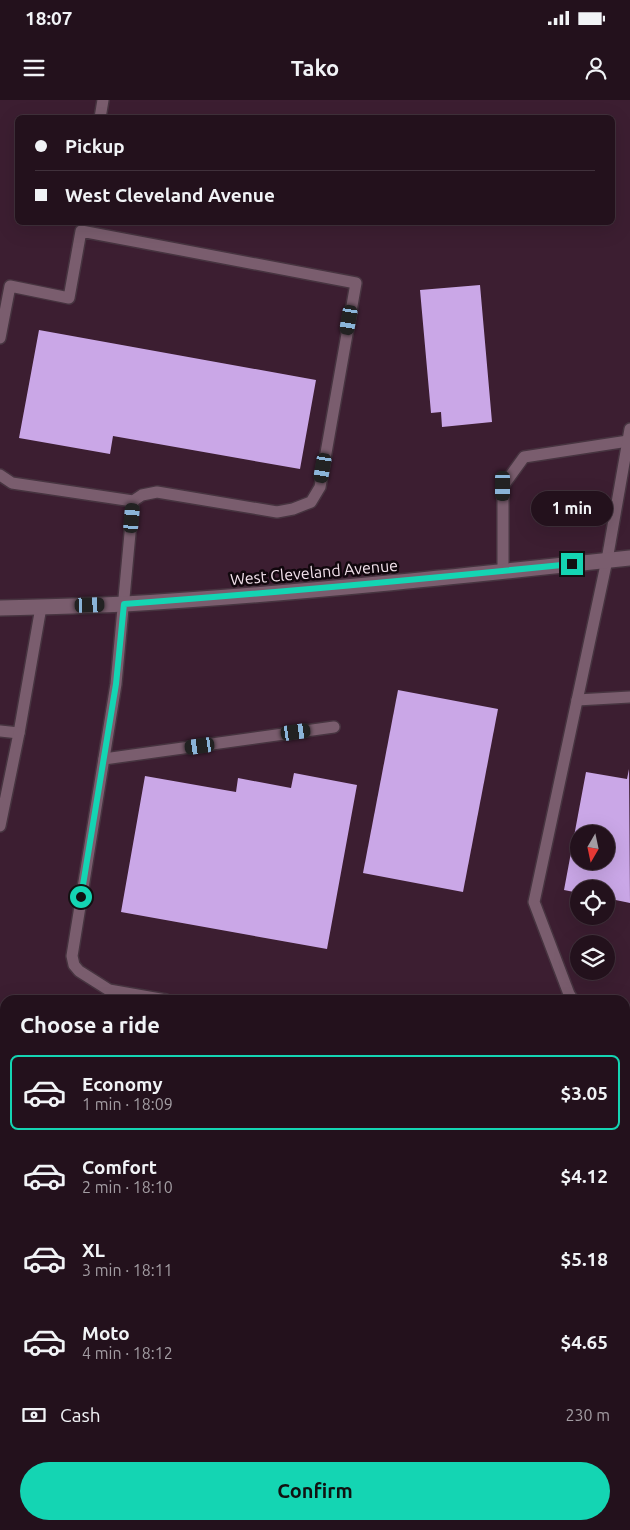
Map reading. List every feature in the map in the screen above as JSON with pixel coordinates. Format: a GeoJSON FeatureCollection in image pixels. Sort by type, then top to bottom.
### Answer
{"type":"FeatureCollection","features":[{"type":"Feature","properties":{"kind":"main road","name":"West Cleveland Avenue"},"geometry":{"type":"LineString","coordinates":[[0,608],[124,604],[229,597],[630,558]]}},
{"type":"Feature","properties":{"kind":"lane"},"geometry":{"type":"LineString","coordinates":[[100,115],[103,100]]}},
{"type":"Feature","properties":{"kind":"lane"},"geometry":{"type":"LineString","coordinates":[[0,338],[10,286],[69,298],[81,227],[356,283],[320,487],[311,502],[293,510],[277,512],[157,492],[142,495],[133,501],[12,483],[0,475]]}},
{"type":"Feature","properties":{"kind":"lane"},"geometry":{"type":"LineString","coordinates":[[570,995],[534,902],[607,560],[630,430]]}},
{"type":"Feature","properties":{"kind":"lane"},"geometry":{"type":"LineString","coordinates":[[503,571],[503,486],[524,457],[628,442]]}},
{"type":"Feature","properties":{"kind":"lane"},"geometry":{"type":"LineString","coordinates":[[133,501],[116,684],[72,956],[74,965],[80,971],[109,990],[138,995]]}},
{"type":"Feature","properties":{"kind":"lane"},"geometry":{"type":"LineString","coordinates":[[0,826],[19,733],[40,607]]}},
{"type":"Feature","properties":{"kind":"lane"},"geometry":{"type":"LineString","coordinates":[[577,700],[630,697]]}},
{"type":"Feature","properties":{"kind":"lane"},"geometry":{"type":"LineString","coordinates":[[104,759],[334,727]]}},
{"type":"Feature","properties":{"kind":"lane"},"geometry":{"type":"LineString","coordinates":[[0,731],[19,733]]}},
{"type":"Feature","properties":{"kind":"shaded area"},"geometry":{"type":"Polygon","coordinates":[[[0,100],[630,100],[630,995],[0,995],[0,100]]]}},
{"type":"Feature","properties":{"kind":"building"},"geometry":{"type":"Polygon","coordinates":[[[480,285],[492,422],[442,427],[441,412],[431,413],[420,290],[480,285]]]}},
{"type":"Feature","properties":{"kind":"building"},"geometry":{"type":"Polygon","coordinates":[[[39,330],[316,380],[300,469],[113,436],[110,454],[19,438],[39,330]]]}},
{"type":"Feature","properties":{"kind":"building"},"geometry":{"type":"Polygon","coordinates":[[[398,690],[498,709],[463,892],[363,873],[398,690]]]}},
{"type":"Feature","properties":{"kind":"building"},"geometry":{"type":"Polygon","coordinates":[[[629,769],[630,903],[615,900],[615,880],[570,880],[570,891],[564,890],[570,858],[570,870],[615,870],[615,825],[576,825],[586,772],[627,779],[629,769]]]}},
{"type":"Feature","properties":{"kind":"building"},"geometry":{"type":"Polygon","coordinates":[[[294,773],[357,785],[327,949],[121,912],[145,776],[236,792],[238,778],[291,788],[294,773]]]}},
{"type":"Feature","properties":{"kind":"route"},"geometry":{"type":"LineString","coordinates":[[81,897],[116,684],[124,604],[229,597],[420,580],[572,564]]}}]}
